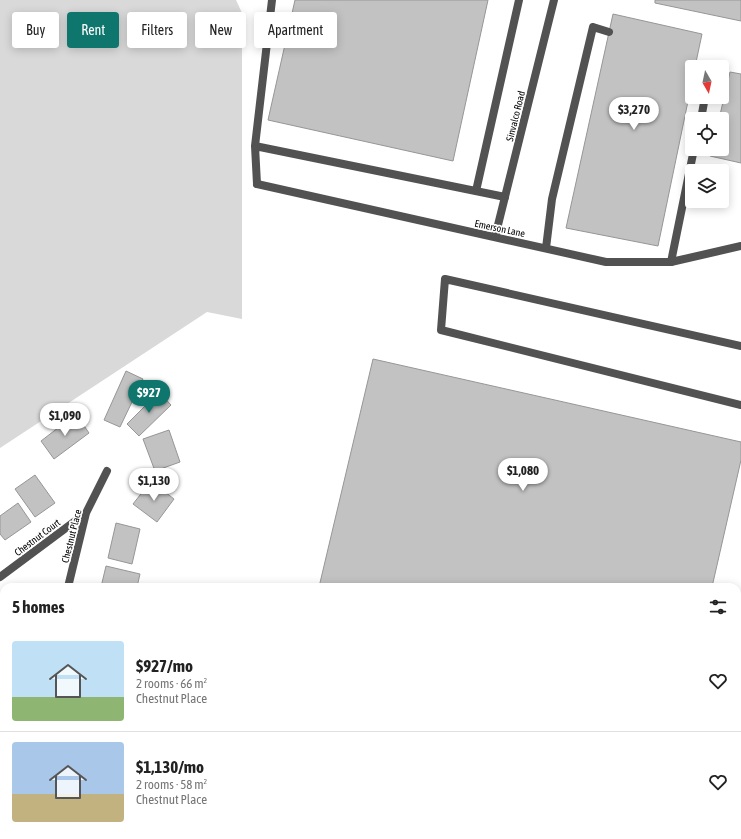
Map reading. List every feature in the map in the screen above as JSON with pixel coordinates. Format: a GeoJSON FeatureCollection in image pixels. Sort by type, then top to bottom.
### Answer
{"type":"FeatureCollection","features":[{"type":"Feature","properties":{"kind":"street"},"geometry":{"type":"LineString","coordinates":[[272,0],[255,146],[505,197]]}},
{"type":"Feature","properties":{"kind":"street"},"geometry":{"type":"LineString","coordinates":[[476,191],[519,0]]}},
{"type":"Feature","properties":{"kind":"street","name":"Sinvalco Road"},"geometry":{"type":"LineString","coordinates":[[495,237],[554,0]]}},
{"type":"Feature","properties":{"kind":"street"},"geometry":{"type":"LineString","coordinates":[[546,248],[552,199],[593,27],[609,32]]}},
{"type":"Feature","properties":{"kind":"street","name":"Emerson Lane"},"geometry":{"type":"LineString","coordinates":[[255,146],[257,184],[606,262],[671,262],[741,246]]}},
{"type":"Feature","properties":{"kind":"street"},"geometry":{"type":"LineString","coordinates":[[671,262],[693,156]]}},
{"type":"Feature","properties":{"kind":"street"},"geometry":{"type":"LineString","coordinates":[[741,346],[445,279],[441,330],[741,405]]}},
{"type":"Feature","properties":{"kind":"street","name":"Chestnut Place"},"geometry":{"type":"LineString","coordinates":[[69,583],[86,513],[107,471]]}},
{"type":"Feature","properties":{"kind":"street","name":"Chestnut Court"},"geometry":{"type":"LineString","coordinates":[[0,577],[86,513]]}},
{"type":"Feature","properties":{"kind":"shaded area"},"geometry":{"type":"Polygon","coordinates":[[[0,0],[236,0],[242,12],[195,12],[195,48],[242,48],[242,319],[207,312],[0,448],[0,0]]]}},
{"type":"Feature","properties":{"kind":"building"},"geometry":{"type":"Polygon","coordinates":[[[295,0],[488,0],[453,161],[268,120],[284,48],[337,48],[337,12],[292,12],[295,0]]]}},
{"type":"Feature","properties":{"kind":"building"},"geometry":{"type":"Polygon","coordinates":[[[655,0],[741,0],[741,21],[655,3],[655,0]]]}},
{"type":"Feature","properties":{"kind":"building"},"geometry":{"type":"Polygon","coordinates":[[[613,14],[702,34],[696,60],[685,60],[685,104],[687,104],[658,246],[566,228],[613,14]]]}},
{"type":"Feature","properties":{"kind":"building"},"geometry":{"type":"Polygon","coordinates":[[[730,72],[741,74],[741,163],[710,156],[729,156],[729,112],[721,112],[723,104],[729,104],[730,72]]]}},
{"type":"Feature","properties":{"kind":"building"},"geometry":{"type":"Polygon","coordinates":[[[373,359],[741,442],[741,460],[713,583],[320,583],[373,359]]]}},
{"type":"Feature","properties":{"kind":"building"},"geometry":{"type":"Polygon","coordinates":[[[126,371],[143,379],[120,427],[104,420],[126,371]]]}},
{"type":"Feature","properties":{"kind":"building"},"geometry":{"type":"Polygon","coordinates":[[[159,392],[171,405],[139,436],[127,424],[159,392]]]}},
{"type":"Feature","properties":{"kind":"building"},"geometry":{"type":"Polygon","coordinates":[[[76,414],[89,433],[54,459],[41,441],[76,414]]]}},
{"type":"Feature","properties":{"kind":"building"},"geometry":{"type":"Polygon","coordinates":[[[169,430],[180,462],[155,471],[143,439],[169,430]]]}},
{"type":"Feature","properties":{"kind":"building"},"geometry":{"type":"Polygon","coordinates":[[[35,475],[55,503],[35,517],[15,489],[35,475]]]}},
{"type":"Feature","properties":{"kind":"building"},"geometry":{"type":"Polygon","coordinates":[[[151,481],[174,499],[157,522],[133,504],[151,481]]]}},
{"type":"Feature","properties":{"kind":"building"},"geometry":{"type":"Polygon","coordinates":[[[18,503],[31,522],[5,540],[0,534],[0,516],[18,503]]]}},
{"type":"Feature","properties":{"kind":"building"},"geometry":{"type":"Polygon","coordinates":[[[116,523],[140,529],[132,564],[108,558],[116,523]]]}},
{"type":"Feature","properties":{"kind":"building"},"geometry":{"type":"Polygon","coordinates":[[[106,566],[140,574],[138,583],[102,583],[106,566]]]}}]}
